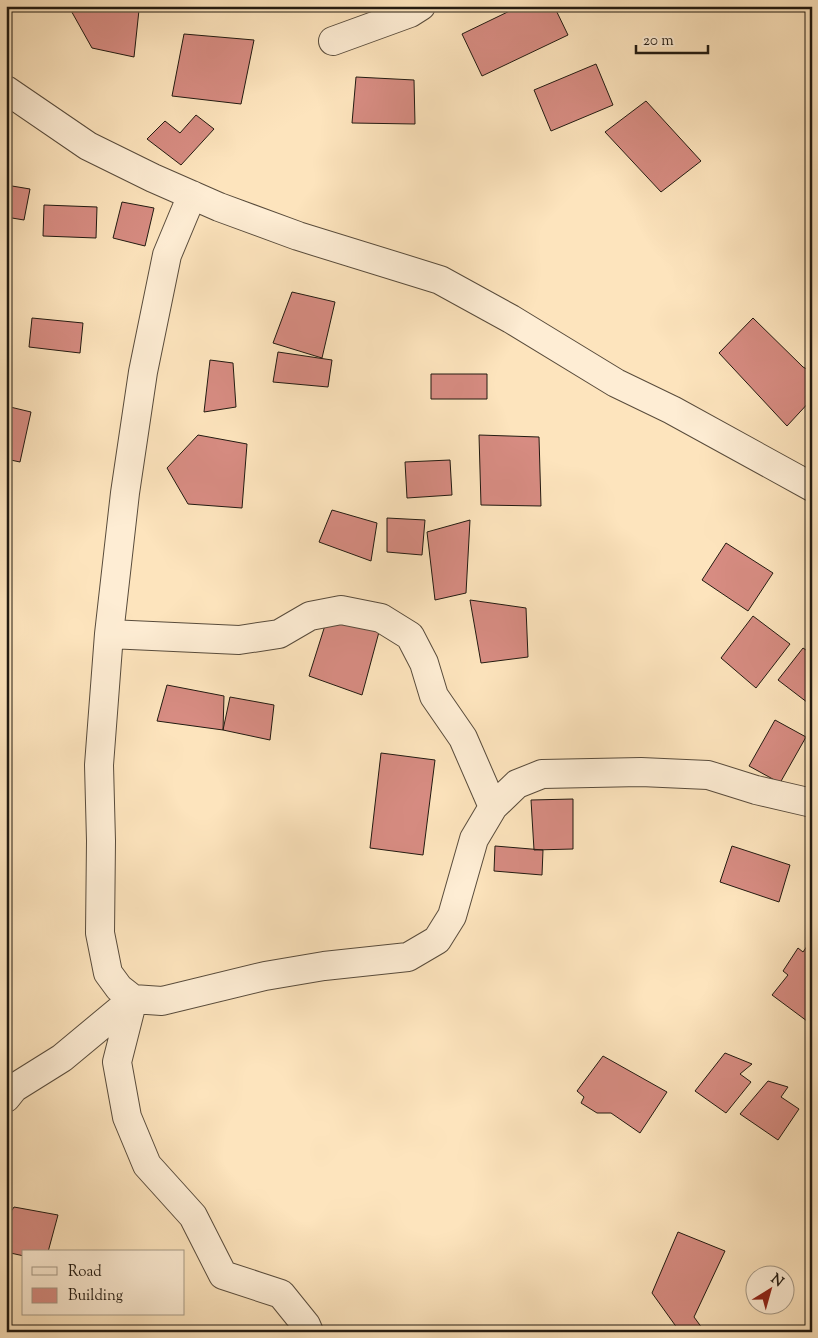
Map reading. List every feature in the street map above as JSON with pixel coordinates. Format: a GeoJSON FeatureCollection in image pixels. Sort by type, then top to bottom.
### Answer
{"type":"FeatureCollection","features":[{"type":"Feature","properties":{"kind":"street"},"geometry":{"type":"LineString","coordinates":[[333,40],[410,13],[421,6]]}},
{"type":"Feature","properties":{"kind":"street"},"geometry":{"type":"LineString","coordinates":[[6,90],[88,146],[153,178],[298,236],[440,280],[511,319],[616,384],[672,410],[812,487]]}},
{"type":"Feature","properties":{"kind":"street"},"geometry":{"type":"LineString","coordinates":[[192,195],[167,255],[144,372],[125,493],[109,634],[99,765],[102,841],[100,933],[108,972],[119,988],[133,998],[162,1000],[275,974],[324,966],[408,957],[438,940],[452,916],[474,839],[493,807],[517,784],[542,774],[641,772],[708,775],[812,803]]}},
{"type":"Feature","properties":{"kind":"street"},"geometry":{"type":"LineString","coordinates":[[109,634],[239,640],[279,634],[310,616],[341,610],[381,618],[410,636],[424,663],[434,696],[463,738],[493,807]]}},
{"type":"Feature","properties":{"kind":"street"},"geometry":{"type":"LineString","coordinates":[[6,1098],[14,1088],[62,1058],[133,998]]}},
{"type":"Feature","properties":{"kind":"street"},"geometry":{"type":"LineString","coordinates":[[133,998],[117,1062],[127,1117],[147,1164],[193,1216],[223,1275],[281,1294],[306,1325],[309,1332]]}},
{"type":"Feature","properties":{"kind":"building"},"geometry":{"type":"Polygon","coordinates":[[[134,6],[139,10],[134,57],[92,48],[69,7],[134,6]]]}},
{"type":"Feature","properties":{"kind":"building"},"geometry":{"type":"Polygon","coordinates":[[[520,6],[554,6],[568,35],[482,76],[462,34],[520,6]]]}},
{"type":"Feature","properties":{"kind":"building"},"geometry":{"type":"Polygon","coordinates":[[[184,34],[254,40],[241,104],[172,96],[184,34]]]}},
{"type":"Feature","properties":{"kind":"building"},"geometry":{"type":"Polygon","coordinates":[[[596,64],[613,105],[551,131],[534,90],[596,64]]]}},
{"type":"Feature","properties":{"kind":"building"},"geometry":{"type":"Polygon","coordinates":[[[356,77],[414,80],[415,124],[352,123],[356,77]]]}},
{"type":"Feature","properties":{"kind":"building"},"geometry":{"type":"Polygon","coordinates":[[[646,101],[701,161],[661,192],[605,132],[646,101]]]}},
{"type":"Feature","properties":{"kind":"building"},"geometry":{"type":"Polygon","coordinates":[[[196,115],[214,129],[181,165],[147,139],[165,121],[180,133],[196,115]]]}},
{"type":"Feature","properties":{"kind":"building"},"geometry":{"type":"Polygon","coordinates":[[[6,185],[30,189],[24,220],[6,217],[6,185]]]}},
{"type":"Feature","properties":{"kind":"building"},"geometry":{"type":"Polygon","coordinates":[[[122,202],[154,208],[145,246],[113,238],[122,202]]]}},
{"type":"Feature","properties":{"kind":"building"},"geometry":{"type":"Polygon","coordinates":[[[44,205],[97,207],[96,238],[43,236],[44,205]]]}},
{"type":"Feature","properties":{"kind":"building"},"geometry":{"type":"Polygon","coordinates":[[[292,292],[335,302],[322,358],[273,343],[292,292]]]}},
{"type":"Feature","properties":{"kind":"building"},"geometry":{"type":"Polygon","coordinates":[[[32,318],[83,323],[80,353],[29,347],[32,318]]]}},
{"type":"Feature","properties":{"kind":"building"},"geometry":{"type":"Polygon","coordinates":[[[753,318],[803,367],[812,372],[812,399],[787,426],[719,353],[753,318]]]}},
{"type":"Feature","properties":{"kind":"building"},"geometry":{"type":"Polygon","coordinates":[[[278,352],[332,360],[328,387],[273,382],[278,352]]]}},
{"type":"Feature","properties":{"kind":"building"},"geometry":{"type":"Polygon","coordinates":[[[210,360],[233,363],[236,407],[204,412],[210,360]]]}},
{"type":"Feature","properties":{"kind":"building"},"geometry":{"type":"Polygon","coordinates":[[[431,374],[487,374],[487,399],[431,399],[431,374]]]}},
{"type":"Feature","properties":{"kind":"building"},"geometry":{"type":"Polygon","coordinates":[[[6,406],[31,412],[20,462],[6,459],[6,406]]]}},
{"type":"Feature","properties":{"kind":"building"},"geometry":{"type":"Polygon","coordinates":[[[198,435],[247,444],[242,508],[188,504],[167,468],[198,435]]]}},
{"type":"Feature","properties":{"kind":"building"},"geometry":{"type":"Polygon","coordinates":[[[479,435],[539,437],[541,506],[481,505],[479,435]]]}},
{"type":"Feature","properties":{"kind":"building"},"geometry":{"type":"Polygon","coordinates":[[[450,460],[452,495],[407,498],[405,462],[450,460]]]}},
{"type":"Feature","properties":{"kind":"building"},"geometry":{"type":"Polygon","coordinates":[[[332,510],[377,523],[371,561],[319,542],[332,510]]]}},
{"type":"Feature","properties":{"kind":"building"},"geometry":{"type":"Polygon","coordinates":[[[387,518],[425,520],[422,555],[387,552],[387,518]]]}},
{"type":"Feature","properties":{"kind":"building"},"geometry":{"type":"Polygon","coordinates":[[[470,520],[466,593],[435,600],[427,532],[470,520]]]}},
{"type":"Feature","properties":{"kind":"building"},"geometry":{"type":"Polygon","coordinates":[[[726,543],[773,573],[748,611],[702,580],[726,543]]]}},
{"type":"Feature","properties":{"kind":"building"},"geometry":{"type":"Polygon","coordinates":[[[470,600],[526,608],[528,657],[481,663],[470,600]]]}},
{"type":"Feature","properties":{"kind":"building"},"geometry":{"type":"Polygon","coordinates":[[[753,616],[790,644],[756,688],[721,658],[753,616]]]}},
{"type":"Feature","properties":{"kind":"building"},"geometry":{"type":"Polygon","coordinates":[[[327,619],[379,632],[362,695],[309,676],[327,619]]]}},
{"type":"Feature","properties":{"kind":"building"},"geometry":{"type":"Polygon","coordinates":[[[803,648],[812,654],[812,706],[778,680],[803,648]]]}},
{"type":"Feature","properties":{"kind":"building"},"geometry":{"type":"Polygon","coordinates":[[[167,685],[224,696],[223,730],[157,721],[167,685]]]}},
{"type":"Feature","properties":{"kind":"building"},"geometry":{"type":"Polygon","coordinates":[[[230,697],[274,705],[270,740],[223,730],[230,697]]]}},
{"type":"Feature","properties":{"kind":"building"},"geometry":{"type":"Polygon","coordinates":[[[775,720],[806,737],[780,783],[749,766],[775,720]]]}},
{"type":"Feature","properties":{"kind":"building"},"geometry":{"type":"Polygon","coordinates":[[[381,753],[435,760],[423,855],[370,848],[381,753]]]}},
{"type":"Feature","properties":{"kind":"building"},"geometry":{"type":"Polygon","coordinates":[[[573,799],[573,849],[534,850],[531,800],[573,799]]]}},
{"type":"Feature","properties":{"kind":"building"},"geometry":{"type":"Polygon","coordinates":[[[495,846],[543,850],[542,875],[494,871],[495,846]]]}},
{"type":"Feature","properties":{"kind":"building"},"geometry":{"type":"Polygon","coordinates":[[[732,846],[790,865],[779,902],[720,882],[732,846]]]}},
{"type":"Feature","properties":{"kind":"building"},"geometry":{"type":"Polygon","coordinates":[[[812,939],[811,1024],[772,995],[788,975],[783,971],[798,948],[803,952],[812,939]]]}},
{"type":"Feature","properties":{"kind":"building"},"geometry":{"type":"Polygon","coordinates":[[[725,1053],[752,1064],[740,1074],[751,1082],[726,1113],[695,1091],[725,1053]]]}},
{"type":"Feature","properties":{"kind":"building"},"geometry":{"type":"Polygon","coordinates":[[[603,1056],[667,1092],[640,1133],[611,1113],[597,1113],[581,1103],[584,1097],[577,1091],[603,1056]]]}},
{"type":"Feature","properties":{"kind":"building"},"geometry":{"type":"Polygon","coordinates":[[[768,1081],[788,1087],[781,1097],[799,1109],[778,1140],[740,1114],[768,1081]]]}},
{"type":"Feature","properties":{"kind":"building"},"geometry":{"type":"Polygon","coordinates":[[[14,1207],[58,1215],[49,1250],[22,1250],[22,1256],[6,1252],[6,1219],[14,1207]]]}},
{"type":"Feature","properties":{"kind":"building"},"geometry":{"type":"Polygon","coordinates":[[[678,1232],[725,1251],[694,1317],[705,1332],[680,1332],[652,1293],[678,1232]]]}},
{"type":"Feature","properties":{"kind":"building"},"geometry":{"type":"Polygon","coordinates":[[[812,1328],[812,1332],[797,1332],[797,1329],[812,1328]]]}}]}
